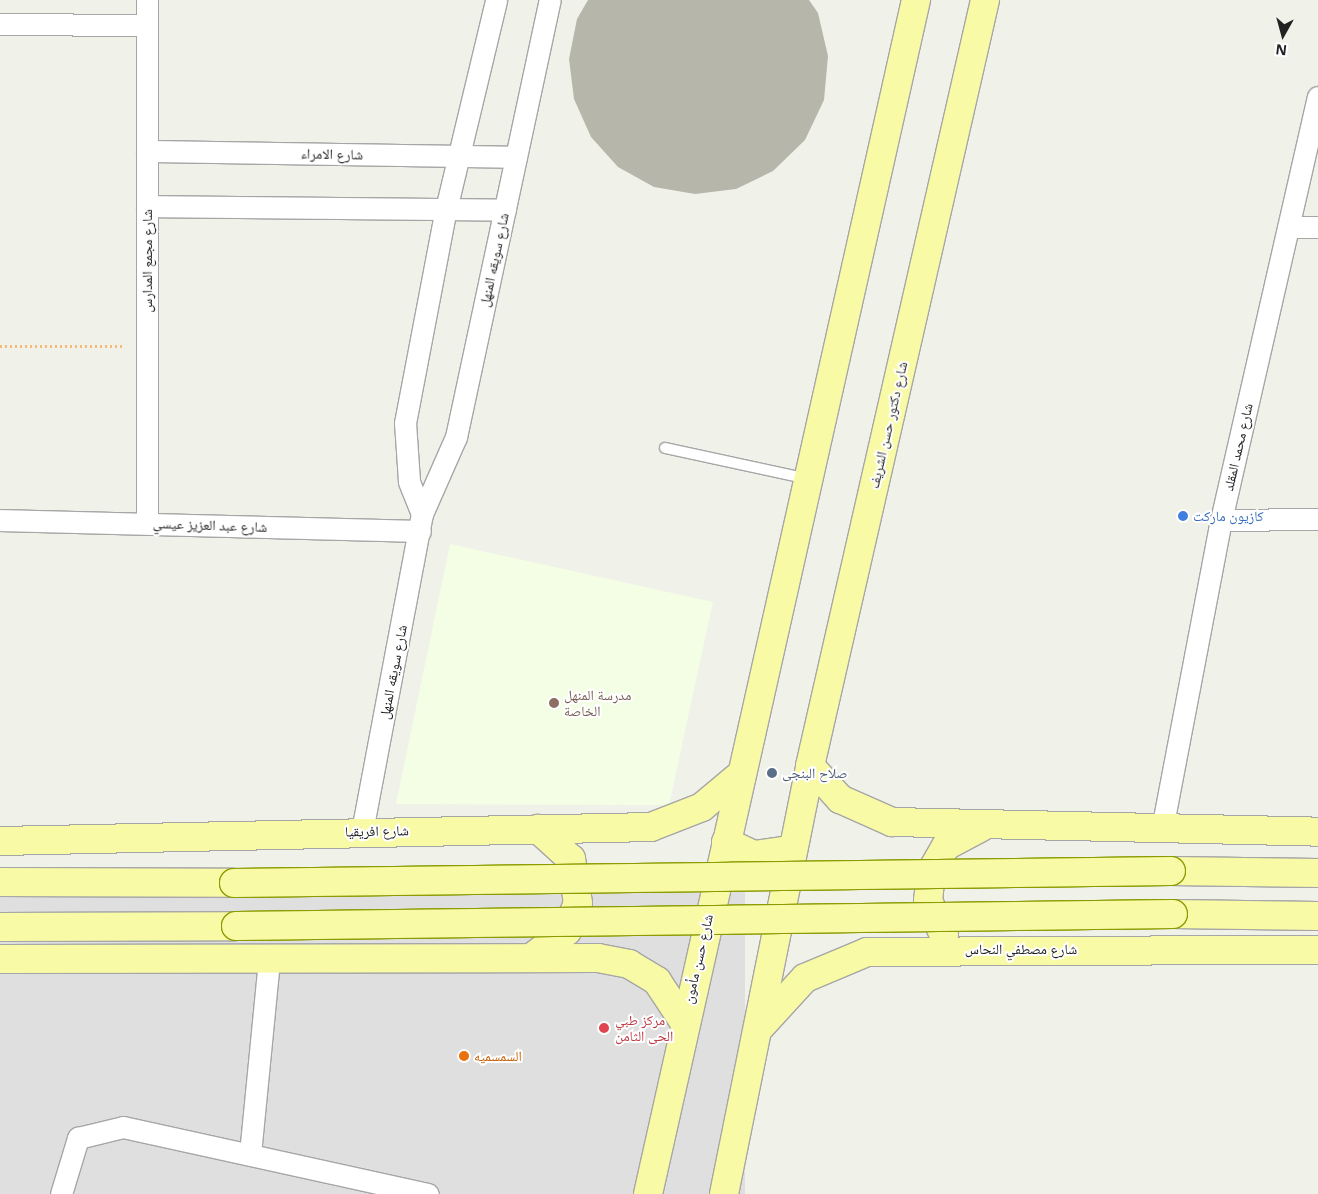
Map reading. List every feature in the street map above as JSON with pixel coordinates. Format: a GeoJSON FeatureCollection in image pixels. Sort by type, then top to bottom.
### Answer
{"type":"FeatureCollection","features":[{"type":"Feature","properties":{"kind":"main road"},"geometry":{"type":"LineString","coordinates":[[724,1194],[774,946],[791,850],[754,855],[726,842],[739,776],[916,0]]}},
{"type":"Feature","properties":{"kind":"main road","name":"شارع دكتور حسن الشريف"},"geometry":{"type":"LineString","coordinates":[[791,850],[985,0]]}},
{"type":"Feature","properties":{"kind":"main road"},"geometry":{"type":"LineString","coordinates":[[810,766],[840,799],[875,818],[909,824],[1318,832]]}},
{"type":"Feature","properties":{"kind":"main road","name":"شارع افريقيا"},"geometry":{"type":"LineString","coordinates":[[0,841],[362,831],[651,827],[669,823],[702,807],[739,776]]}},
{"type":"Feature","properties":{"kind":"main road"},"geometry":{"type":"LineString","coordinates":[[960,949],[932,916],[928,886],[946,846],[964,833],[985,826]]}},
{"type":"Feature","properties":{"kind":"main road"},"geometry":{"type":"LineString","coordinates":[[531,958],[567,931],[578,903],[571,859],[538,829]]}},
{"type":"Feature","properties":{"kind":"main road","name":"شارع حسن مأمون"},"geometry":{"type":"LineString","coordinates":[[648,1194],[684,1022],[726,842]]}},
{"type":"Feature","properties":{"kind":"main road"},"geometry":{"type":"LineString","coordinates":[[0,882],[234,883],[1171,872],[1318,873]]}},
{"type":"Feature","properties":{"kind":"main road"},"geometry":{"type":"LineString","coordinates":[[0,926],[236,926],[1173,914],[1318,916]]}},
{"type":"Feature","properties":{"kind":"main road"},"geometry":{"type":"LineString","coordinates":[[704,932],[722,922],[743,922],[762,930],[774,946]]}},
{"type":"Feature","properties":{"kind":"main road","name":"شارع مصطفي النحاس"},"geometry":{"type":"LineString","coordinates":[[756,1033],[786,994],[824,966],[867,952],[960,949],[1318,950]]}},
{"type":"Feature","properties":{"kind":"main road"},"geometry":{"type":"LineString","coordinates":[[0,959],[269,961],[598,958],[629,964],[657,981],[684,1022]]}},
{"type":"Feature","properties":{"kind":"street","name":"شارع مجمع المدارس"},"geometry":{"type":"LineString","coordinates":[[147,0],[147,523]]}},
{"type":"Feature","properties":{"kind":"street"},"geometry":{"type":"LineString","coordinates":[[421,522],[408,481],[405,423],[446,209],[496,0]]}},
{"type":"Feature","properties":{"kind":"street","name":"شارع سويقه المنهل"},"geometry":{"type":"LineString","coordinates":[[362,831],[421,522],[456,437],[550,0]]}},
{"type":"Feature","properties":{"kind":"street"},"geometry":{"type":"LineString","coordinates":[[0,24],[147,25]]}},
{"type":"Feature","properties":{"kind":"street","name":"شارع محمد المقلد"},"geometry":{"type":"LineString","coordinates":[[1162,829],[1221,520],[1318,97]]}},
{"type":"Feature","properties":{"kind":"street","name":"شارع الامراء"},"geometry":{"type":"LineString","coordinates":[[147,151],[516,157]]}},
{"type":"Feature","properties":{"kind":"street"},"geometry":{"type":"LineString","coordinates":[[147,206],[505,210]]}},
{"type":"Feature","properties":{"kind":"street"},"geometry":{"type":"LineString","coordinates":[[1288,227],[1318,227]]}},
{"type":"Feature","properties":{"kind":"street"},"geometry":{"type":"LineString","coordinates":[[1221,520],[1318,519]]}},
{"type":"Feature","properties":{"kind":"street","name":"شارع عبد العزيز عيسي"},"geometry":{"type":"LineString","coordinates":[[0,520],[147,523],[421,522]]}},
{"type":"Feature","properties":{"kind":"street"},"geometry":{"type":"LineString","coordinates":[[250,1154],[269,961]]}},
{"type":"Feature","properties":{"kind":"street"},"geometry":{"type":"LineString","coordinates":[[60,1194],[78,1138],[94,1131],[123,1127],[428,1194]]}},
{"type":"Feature","properties":{"kind":"lane"},"geometry":{"type":"LineString","coordinates":[[665,448],[808,479]]}},
{"type":"Feature","properties":{"kind":"path"},"geometry":{"type":"LineString","coordinates":[[0,346],[147,346]]}},
{"type":"Feature","properties":{"kind":"shaded area","name":"مدرسة المنهل الخاصة"},"geometry":{"type":"Polygon","coordinates":[[[450,544],[713,602],[669,805],[396,804],[450,544]]]}},
{"type":"Feature","properties":{"kind":"shaded area"},"geometry":{"type":"Polygon","coordinates":[[[0,887],[745,887],[745,1194],[0,1194],[0,887]]]}},
{"type":"Feature","properties":{"kind":"building"},"geometry":{"type":"Polygon","coordinates":[[[588,0],[809,0],[818,13],[828,56],[824,100],[805,140],[773,171],[736,189],[695,194],[654,187],[618,167],[591,137],[574,99],[569,59],[577,19],[588,0]]]}},
{"type":"Feature","properties":{"kind":"place","name":"كازيون ماركت"},"geometry":{"type":"Point","coordinates":[1183,516]}},
{"type":"Feature","properties":{"kind":"place","name":"مدرسة المنهل الخاصة"},"geometry":{"type":"Point","coordinates":[554,703]}},
{"type":"Feature","properties":{"kind":"place","name":"صلاح البنجى"},"geometry":{"type":"Point","coordinates":[772,773]}},
{"type":"Feature","properties":{"kind":"place","name":"مركز طبي الحى الثامن"},"geometry":{"type":"Point","coordinates":[604,1028]}},
{"type":"Feature","properties":{"kind":"place","name":"السمسميه"},"geometry":{"type":"Point","coordinates":[464,1056]}}]}
